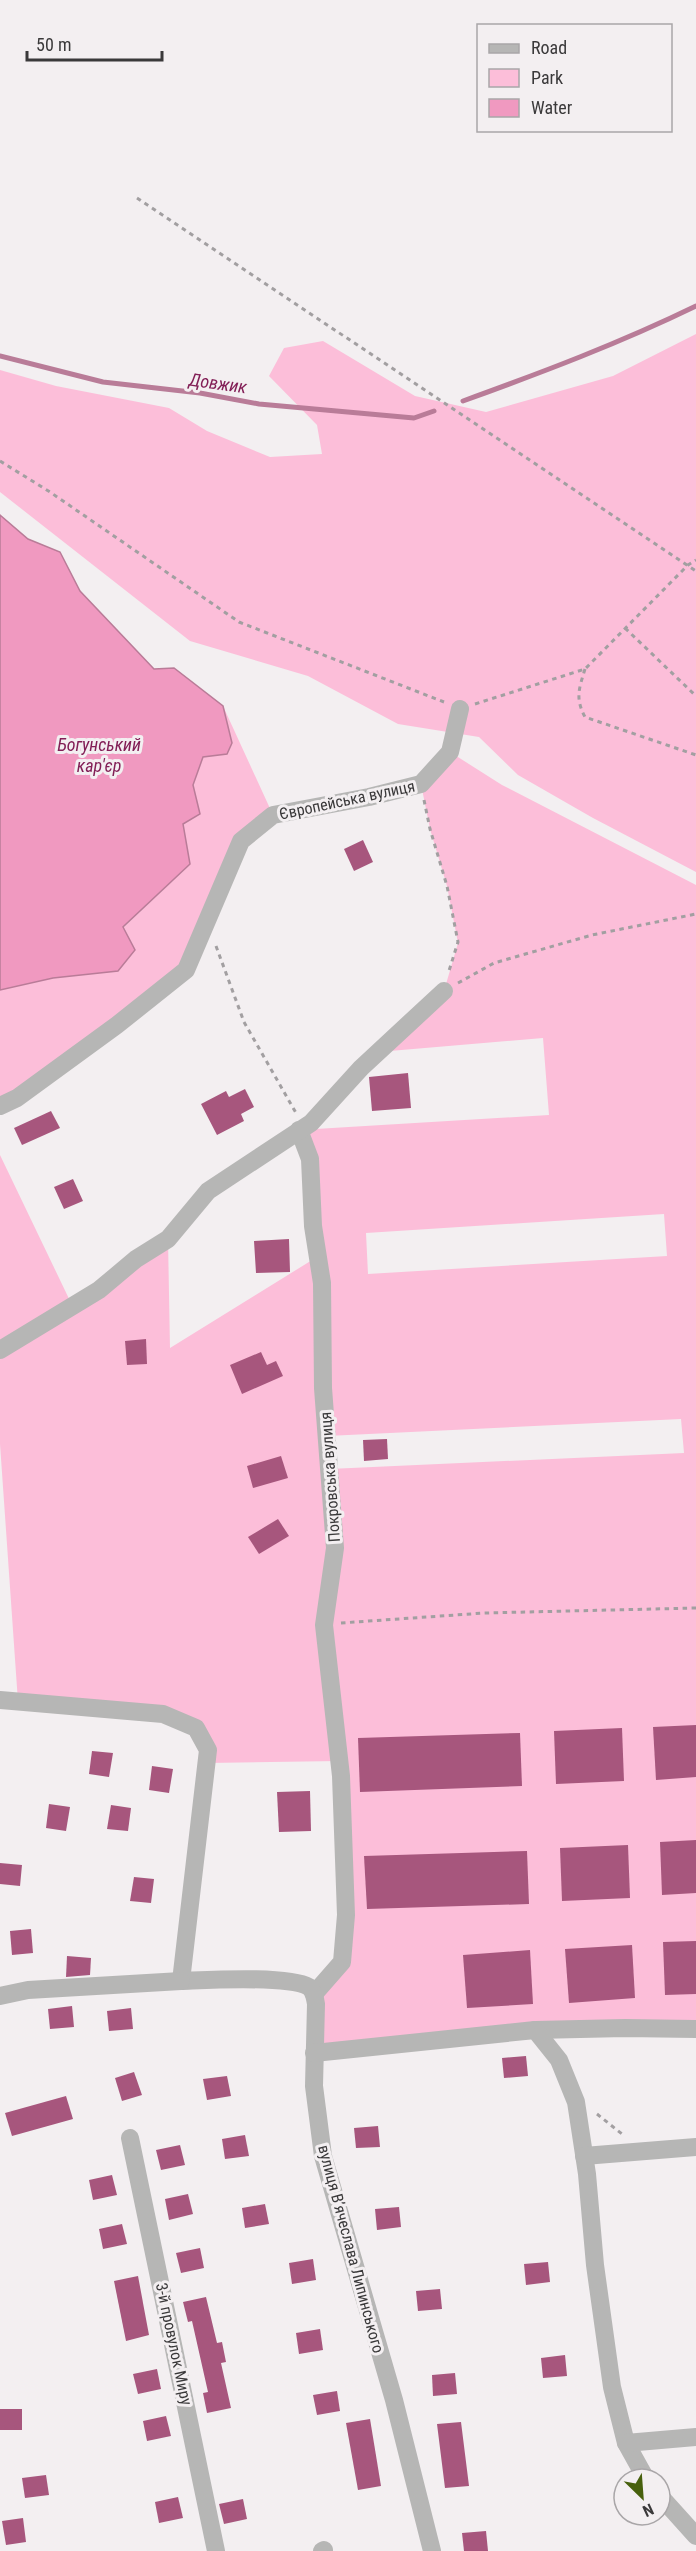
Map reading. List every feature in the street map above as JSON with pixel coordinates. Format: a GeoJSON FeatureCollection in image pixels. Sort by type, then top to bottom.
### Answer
{"type":"FeatureCollection","features":[{"type":"Feature","properties":{"kind":"street","name":"Європейська вулиця"},"geometry":{"type":"LineString","coordinates":[[0,1106],[17,1098],[117,1025],[186,970],[241,841],[273,815],[369,797],[421,784],[450,752],[460,708]]}},
{"type":"Feature","properties":{"kind":"street"},"geometry":{"type":"LineString","coordinates":[[0,1350],[99,1290],[136,1258],[168,1239],[208,1191],[311,1123],[361,1068],[444,991]]}},
{"type":"Feature","properties":{"kind":"street","name":"Покровська вулиця"},"geometry":{"type":"LineString","coordinates":[[299,1130],[310,1158],[313,1226],[322,1283],[323,1388],[335,1548],[324,1625],[341,1776],[346,1915],[342,1962],[314,1994]]}},
{"type":"Feature","properties":{"kind":"street"},"geometry":{"type":"LineString","coordinates":[[0,1700],[163,1714],[196,1728],[208,1750],[182,1981]]}},
{"type":"Feature","properties":{"kind":"street"},"geometry":{"type":"LineString","coordinates":[[0,1996],[28,1990],[182,1981],[278,1980],[309,1987],[314,1994]]}},
{"type":"Feature","properties":{"kind":"street","name":"вулиця Вʼячеслава Липинського"},"geometry":{"type":"LineString","coordinates":[[314,1994],[316,2004],[314,2086],[323,2156],[394,2400],[432,2551]]}},
{"type":"Feature","properties":{"kind":"street"},"geometry":{"type":"LineString","coordinates":[[314,2053],[535,2031],[625,2028],[696,2029]]}},
{"type":"Feature","properties":{"kind":"street"},"geometry":{"type":"LineString","coordinates":[[535,2031],[559,2060],[576,2102],[612,2387],[626,2444],[639,2467]]}},
{"type":"Feature","properties":{"kind":"street","name":"3-й провулок Миру"},"geometry":{"type":"LineString","coordinates":[[130,2138],[216,2551]]}},
{"type":"Feature","properties":{"kind":"street"},"geometry":{"type":"LineString","coordinates":[[584,2156],[696,2147]]}},
{"type":"Feature","properties":{"kind":"street"},"geometry":{"type":"LineString","coordinates":[[626,2444],[696,2437]]}},
{"type":"Feature","properties":{"kind":"street"},"geometry":{"type":"LineString","coordinates":[[672,2509],[696,2536]]}},
{"type":"Feature","properties":{"kind":"path"},"geometry":{"type":"LineString","coordinates":[[137,198],[696,571]]}},
{"type":"Feature","properties":{"kind":"path"},"geometry":{"type":"LineString","coordinates":[[0,460],[239,622],[460,708],[585,669]]}},
{"type":"Feature","properties":{"kind":"path"},"geometry":{"type":"LineString","coordinates":[[696,560],[688,565],[585,669],[579,688],[578,704],[585,717],[696,755]]}},
{"type":"Feature","properties":{"kind":"path"},"geometry":{"type":"LineString","coordinates":[[625,628],[696,696]]}},
{"type":"Feature","properties":{"kind":"path"},"geometry":{"type":"LineString","coordinates":[[421,784],[430,829],[447,886],[458,942],[444,991]]}},
{"type":"Feature","properties":{"kind":"path"},"geometry":{"type":"LineString","coordinates":[[444,991],[494,963],[592,935],[696,914]]}},
{"type":"Feature","properties":{"kind":"path"},"geometry":{"type":"LineString","coordinates":[[207,922],[244,1023],[278,1084],[294,1107],[299,1130]]}},
{"type":"Feature","properties":{"kind":"path"},"geometry":{"type":"LineString","coordinates":[[324,1625],[484,1613],[696,1608]]}},
{"type":"Feature","properties":{"kind":"path"},"geometry":{"type":"LineString","coordinates":[[596,2113],[627,2139]]}},
{"type":"Feature","properties":{"kind":"green space"},"geometry":{"type":"Polygon","coordinates":[[[696,334],[696,872],[593,818],[518,775],[479,737],[398,724],[308,676],[190,641],[0,492],[0,370],[56,386],[169,408],[207,431],[270,457],[322,454],[317,425],[269,376],[284,348],[323,341],[415,396],[486,412],[613,376],[696,334]]]}},
{"type":"Feature","properties":{"kind":"green space"},"geometry":{"type":"Polygon","coordinates":[[[223,706],[273,815],[241,841],[186,970],[0,1106],[0,990],[53,978],[123,928],[190,864],[183,824],[199,814],[193,785],[203,757],[227,754],[232,743],[223,706]]]}},
{"type":"Feature","properties":{"kind":"green space"},"geometry":{"type":"Polygon","coordinates":[[[450,752],[502,785],[696,885],[696,2029],[625,2028],[314,2053],[314,1994],[342,1962],[339,1761],[207,1763],[196,1728],[163,1714],[18,1702],[0,1444],[0,1155],[72,1305],[168,1239],[170,1348],[317,1257],[299,1130],[549,1115],[543,1038],[378,1052],[444,991],[458,943],[447,886],[430,829],[421,784],[450,752]],[[664,1214],[366,1233],[368,1274],[667,1256],[664,1214]],[[681,1419],[327,1436],[329,1469],[684,1453],[681,1419]]]}},
{"type":"Feature","properties":{"kind":"water","name":"Богунський кар'єр"},"geometry":{"type":"Polygon","coordinates":[[[0,515],[28,539],[60,552],[80,591],[154,669],[174,668],[223,706],[232,743],[227,754],[203,757],[193,785],[200,814],[183,824],[190,864],[123,927],[135,950],[118,971],[53,978],[0,990],[0,515]]]}},
{"type":"Feature","properties":{"kind":"building"},"geometry":{"type":"Polygon","coordinates":[[[363,840],[373,862],[354,871],[344,849],[363,840]]]}},
{"type":"Feature","properties":{"kind":"building"},"geometry":{"type":"Polygon","coordinates":[[[408,1073],[411,1108],[372,1111],[369,1077],[408,1073]]]}},
{"type":"Feature","properties":{"kind":"building"},"geometry":{"type":"Polygon","coordinates":[[[245,1089],[254,1107],[241,1114],[244,1121],[217,1135],[201,1104],[226,1091],[229,1097],[245,1089]]]}},
{"type":"Feature","properties":{"kind":"building"},"geometry":{"type":"Polygon","coordinates":[[[51,1111],[60,1128],[22,1145],[14,1128],[51,1111]]]}},
{"type":"Feature","properties":{"kind":"building"},"geometry":{"type":"Polygon","coordinates":[[[73,1179],[83,1201],[64,1209],[54,1187],[73,1179]]]}},
{"type":"Feature","properties":{"kind":"building"},"geometry":{"type":"Polygon","coordinates":[[[289,1239],[290,1272],[256,1273],[254,1241],[289,1239]]]}},
{"type":"Feature","properties":{"kind":"building"},"geometry":{"type":"Polygon","coordinates":[[[146,1339],[147,1364],[127,1365],[125,1341],[146,1339]]]}},
{"type":"Feature","properties":{"kind":"building"},"geometry":{"type":"Polygon","coordinates":[[[261,1352],[267,1365],[276,1361],[283,1376],[242,1394],[230,1365],[261,1352]]]}},
{"type":"Feature","properties":{"kind":"building"},"geometry":{"type":"Polygon","coordinates":[[[387,1439],[388,1459],[364,1461],[363,1440],[387,1439]]]}},
{"type":"Feature","properties":{"kind":"building"},"geometry":{"type":"Polygon","coordinates":[[[281,1456],[288,1478],[253,1488],[247,1466],[281,1456]]]}},
{"type":"Feature","properties":{"kind":"building"},"geometry":{"type":"Polygon","coordinates":[[[278,1519],[289,1536],[259,1554],[248,1537],[278,1519]]]}},
{"type":"Feature","properties":{"kind":"building"},"geometry":{"type":"Polygon","coordinates":[[[696,1725],[696,1777],[656,1780],[653,1727],[696,1725]]]}},
{"type":"Feature","properties":{"kind":"building"},"geometry":{"type":"Polygon","coordinates":[[[622,1728],[624,1781],[556,1784],[554,1731],[622,1728]]]}},
{"type":"Feature","properties":{"kind":"building"},"geometry":{"type":"Polygon","coordinates":[[[520,1733],[522,1786],[360,1792],[358,1738],[520,1733]]]}},
{"type":"Feature","properties":{"kind":"building"},"geometry":{"type":"Polygon","coordinates":[[[92,1751],[113,1753],[109,1777],[89,1774],[92,1751]]]}},
{"type":"Feature","properties":{"kind":"building"},"geometry":{"type":"Polygon","coordinates":[[[152,1766],[173,1769],[169,1793],[149,1790],[152,1766]]]}},
{"type":"Feature","properties":{"kind":"building"},"geometry":{"type":"Polygon","coordinates":[[[310,1791],[311,1831],[279,1832],[277,1792],[310,1791]]]}},
{"type":"Feature","properties":{"kind":"building"},"geometry":{"type":"Polygon","coordinates":[[[49,1804],[70,1807],[66,1831],[46,1828],[49,1804]]]}},
{"type":"Feature","properties":{"kind":"building"},"geometry":{"type":"Polygon","coordinates":[[[111,1805],[131,1808],[128,1831],[107,1829],[111,1805]]]}},
{"type":"Feature","properties":{"kind":"building"},"geometry":{"type":"Polygon","coordinates":[[[696,1840],[696,1893],[662,1895],[660,1842],[696,1840]]]}},
{"type":"Feature","properties":{"kind":"building"},"geometry":{"type":"Polygon","coordinates":[[[628,1845],[630,1898],[562,1901],[560,1848],[628,1845]]]}},
{"type":"Feature","properties":{"kind":"building"},"geometry":{"type":"Polygon","coordinates":[[[527,1851],[529,1904],[367,1909],[364,1856],[527,1851]]]}},
{"type":"Feature","properties":{"kind":"building"},"geometry":{"type":"Polygon","coordinates":[[[0,1863],[22,1865],[20,1886],[0,1884],[0,1863]]]}},
{"type":"Feature","properties":{"kind":"building"},"geometry":{"type":"Polygon","coordinates":[[[134,1877],[154,1879],[151,1903],[130,1901],[134,1877]]]}},
{"type":"Feature","properties":{"kind":"building"},"geometry":{"type":"Polygon","coordinates":[[[31,1929],[33,1953],[12,1955],[10,1931],[31,1929]]]}},
{"type":"Feature","properties":{"kind":"building"},"geometry":{"type":"Polygon","coordinates":[[[696,1941],[696,1994],[665,1995],[663,1942],[696,1941]]]}},
{"type":"Feature","properties":{"kind":"building"},"geometry":{"type":"Polygon","coordinates":[[[632,1945],[635,1998],[569,2003],[565,1949],[632,1945]]]}},
{"type":"Feature","properties":{"kind":"building"},"geometry":{"type":"Polygon","coordinates":[[[530,1950],[533,2004],[467,2008],[463,1955],[530,1950]]]}},
{"type":"Feature","properties":{"kind":"building"},"geometry":{"type":"Polygon","coordinates":[[[67,1956],[91,1958],[90,1975],[66,1977],[67,1956]]]}},
{"type":"Feature","properties":{"kind":"building"},"geometry":{"type":"Polygon","coordinates":[[[72,2006],[74,2027],[50,2029],[48,2009],[72,2006]]]}},
{"type":"Feature","properties":{"kind":"building"},"geometry":{"type":"Polygon","coordinates":[[[131,2008],[133,2029],[109,2031],[107,2011],[131,2008]]]}},
{"type":"Feature","properties":{"kind":"building"},"geometry":{"type":"Polygon","coordinates":[[[526,2056],[528,2076],[504,2078],[502,2058],[526,2056]]]}},
{"type":"Feature","properties":{"kind":"building"},"geometry":{"type":"Polygon","coordinates":[[[134,2072],[142,2095],[122,2101],[115,2078],[134,2072]]]}},
{"type":"Feature","properties":{"kind":"building"},"geometry":{"type":"Polygon","coordinates":[[[227,2076],[231,2096],[207,2100],[203,2079],[227,2076]]]}},
{"type":"Feature","properties":{"kind":"building"},"geometry":{"type":"Polygon","coordinates":[[[66,2096],[73,2119],[12,2136],[5,2113],[66,2096]]]}},
{"type":"Feature","properties":{"kind":"building"},"geometry":{"type":"Polygon","coordinates":[[[378,2126],[380,2147],[356,2148],[354,2128],[378,2126]]]}},
{"type":"Feature","properties":{"kind":"building"},"geometry":{"type":"Polygon","coordinates":[[[245,2135],[249,2156],[225,2159],[222,2139],[245,2135]]]}},
{"type":"Feature","properties":{"kind":"building"},"geometry":{"type":"Polygon","coordinates":[[[180,2145],[185,2165],[161,2170],[156,2150],[180,2145]]]}},
{"type":"Feature","properties":{"kind":"building"},"geometry":{"type":"Polygon","coordinates":[[[112,2175],[117,2195],[93,2200],[89,2180],[112,2175]]]}},
{"type":"Feature","properties":{"kind":"building"},"geometry":{"type":"Polygon","coordinates":[[[188,2194],[193,2214],[169,2220],[165,2199],[188,2194]]]}},
{"type":"Feature","properties":{"kind":"building"},"geometry":{"type":"Polygon","coordinates":[[[265,2204],[269,2224],[245,2228],[242,2208],[265,2204]]]}},
{"type":"Feature","properties":{"kind":"building"},"geometry":{"type":"Polygon","coordinates":[[[399,2207],[401,2227],[377,2230],[375,2209],[399,2207]]]}},
{"type":"Feature","properties":{"kind":"building"},"geometry":{"type":"Polygon","coordinates":[[[122,2224],[127,2244],[103,2249],[99,2229],[122,2224]]]}},
{"type":"Feature","properties":{"kind":"building"},"geometry":{"type":"Polygon","coordinates":[[[200,2248],[204,2268],[181,2273],[176,2253],[200,2248]]]}},
{"type":"Feature","properties":{"kind":"building"},"geometry":{"type":"Polygon","coordinates":[[[313,2259],[316,2280],[292,2284],[289,2263],[313,2259]]]}},
{"type":"Feature","properties":{"kind":"building"},"geometry":{"type":"Polygon","coordinates":[[[548,2262],[550,2282],[526,2285],[524,2264],[548,2262]]]}},
{"type":"Feature","properties":{"kind":"building"},"geometry":{"type":"Polygon","coordinates":[[[138,2276],[149,2335],[126,2341],[114,2281],[138,2276]]]}},
{"type":"Feature","properties":{"kind":"building"},"geometry":{"type":"Polygon","coordinates":[[[440,2289],[442,2309],[418,2311],[416,2291],[440,2289]]]}},
{"type":"Feature","properties":{"kind":"building"},"geometry":{"type":"Polygon","coordinates":[[[206,2297],[217,2343],[222,2342],[226,2362],[221,2363],[231,2408],[207,2413],[203,2393],[208,2392],[192,2321],[188,2322],[183,2302],[206,2297]]]}},
{"type":"Feature","properties":{"kind":"building"},"geometry":{"type":"Polygon","coordinates":[[[320,2329],[323,2350],[299,2354],[296,2333],[320,2329]]]}},
{"type":"Feature","properties":{"kind":"building"},"geometry":{"type":"Polygon","coordinates":[[[565,2355],[567,2376],[543,2378],[541,2358],[565,2355]]]}},
{"type":"Feature","properties":{"kind":"building"},"geometry":{"type":"Polygon","coordinates":[[[157,2369],[161,2389],[138,2394],[133,2374],[157,2369]]]}},
{"type":"Feature","properties":{"kind":"building"},"geometry":{"type":"Polygon","coordinates":[[[455,2373],[457,2394],[433,2396],[432,2375],[455,2373]]]}},
{"type":"Feature","properties":{"kind":"building"},"geometry":{"type":"Polygon","coordinates":[[[337,2391],[340,2411],[317,2415],[313,2395],[337,2391]]]}},
{"type":"Feature","properties":{"kind":"building"},"geometry":{"type":"Polygon","coordinates":[[[0,2409],[22,2409],[22,2430],[0,2430],[0,2409]]]}},
{"type":"Feature","properties":{"kind":"building"},"geometry":{"type":"Polygon","coordinates":[[[166,2416],[171,2436],[147,2441],[143,2421],[166,2416]]]}},
{"type":"Feature","properties":{"kind":"building"},"geometry":{"type":"Polygon","coordinates":[[[370,2419],[381,2486],[358,2490],[346,2423],[370,2419]]]}},
{"type":"Feature","properties":{"kind":"building"},"geometry":{"type":"Polygon","coordinates":[[[461,2422],[469,2486],[445,2488],[437,2424],[461,2422]]]}},
{"type":"Feature","properties":{"kind":"building"},"geometry":{"type":"Polygon","coordinates":[[[46,2475],[49,2495],[25,2498],[22,2478],[46,2475]]]}},
{"type":"Feature","properties":{"kind":"building"},"geometry":{"type":"Polygon","coordinates":[[[178,2497],[183,2518],[159,2523],[155,2502],[178,2497]]]}},
{"type":"Feature","properties":{"kind":"building"},"geometry":{"type":"Polygon","coordinates":[[[243,2499],[247,2519],[224,2524],[219,2504],[243,2499]]]}},
{"type":"Feature","properties":{"kind":"building"},"geometry":{"type":"Polygon","coordinates":[[[23,2518],[26,2542],[6,2545],[2,2521],[23,2518]]]}},
{"type":"Feature","properties":{"kind":"building"},"geometry":{"type":"Polygon","coordinates":[[[486,2531],[488,2551],[464,2551],[462,2533],[486,2531]]]}},
{"type":"Feature","properties":{"kind":"waterway","name":"Довжик"},"geometry":{"type":"LineString","coordinates":[[463,401],[581,356],[696,306]]}},
{"type":"Feature","properties":{"kind":"waterway","name":"Довжик"},"geometry":{"type":"LineString","coordinates":[[0,356],[103,382],[200,393],[259,404],[414,418],[434,411]]}}]}
